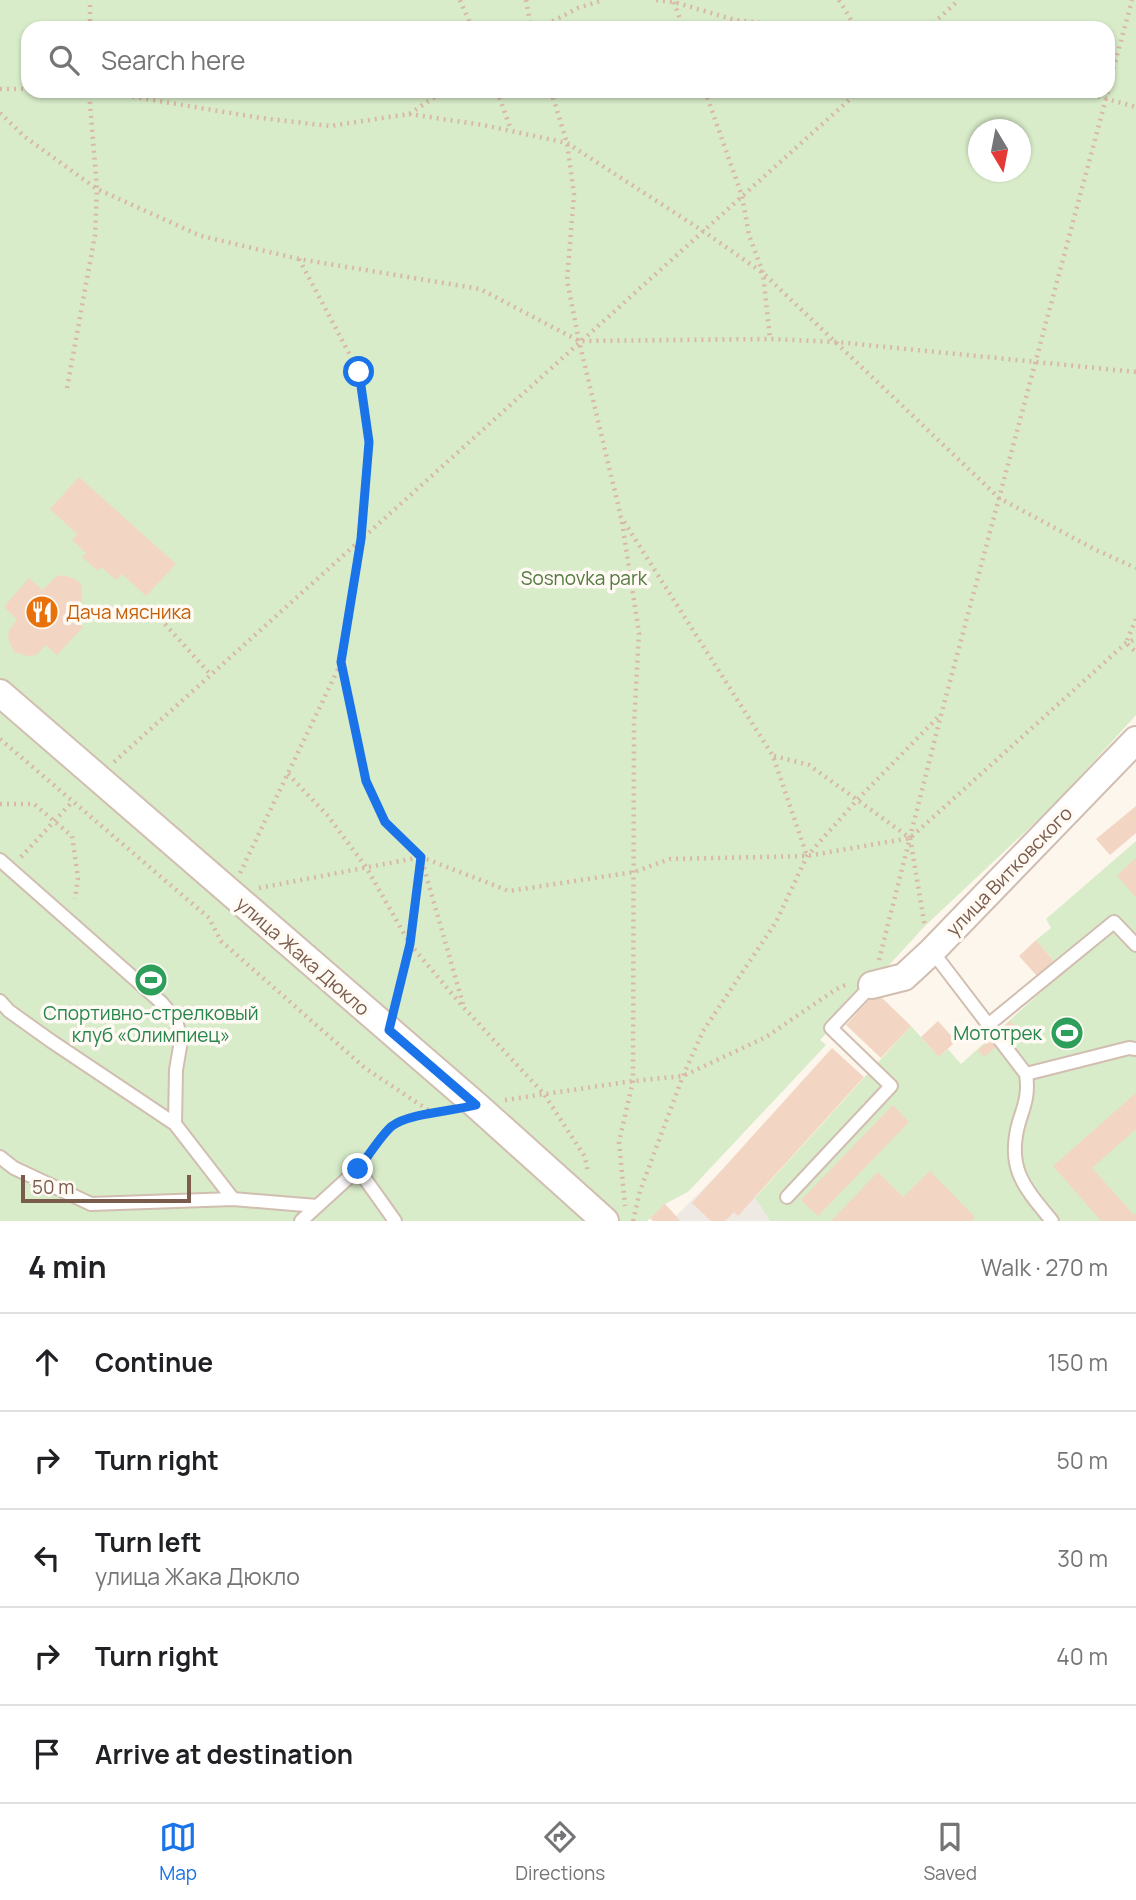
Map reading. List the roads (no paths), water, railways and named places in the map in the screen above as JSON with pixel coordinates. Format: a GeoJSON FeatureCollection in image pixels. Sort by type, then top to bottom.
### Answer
{"type":"FeatureCollection","features":[{"type":"Feature","properties":{"kind":"street","name":"улица Жака Дюкло"},"geometry":{"type":"LineString","coordinates":[[0,693],[476,1105],[610,1214]]}},
{"type":"Feature","properties":{"kind":"street","name":"улица Витковского"},"geometry":{"type":"LineString","coordinates":[[867,976],[904,977],[1136,740]]}},
{"type":"Feature","properties":{"kind":"lane"},"geometry":{"type":"LineString","coordinates":[[0,860],[162,1003],[176,1020],[181,1041],[176,1070],[175,1124]]}},
{"type":"Feature","properties":{"kind":"lane"},"geometry":{"type":"LineString","coordinates":[[988,1025],[1114,922],[1136,945]]}},
{"type":"Feature","properties":{"kind":"lane"},"geometry":{"type":"LineString","coordinates":[[932,951],[1026,1074],[1029,1091],[1015,1135],[1013,1156],[1025,1188],[1052,1221]]}},
{"type":"Feature","properties":{"kind":"lane"},"geometry":{"type":"LineString","coordinates":[[788,1197],[891,1086],[831,1028],[867,976]]}},
{"type":"Feature","properties":{"kind":"lane"},"geometry":{"type":"LineString","coordinates":[[0,1001],[9,1011],[51,1041],[175,1124],[233,1199]]}},
{"type":"Feature","properties":{"kind":"lane"},"geometry":{"type":"LineString","coordinates":[[1026,1074],[1129,1048],[1136,1049]]}},
{"type":"Feature","properties":{"kind":"lane"},"geometry":{"type":"LineString","coordinates":[[0,1157],[14,1168],[91,1204],[233,1199],[317,1206]]}},
{"type":"Feature","properties":{"kind":"lane"},"geometry":{"type":"LineString","coordinates":[[301,1221],[358,1169],[395,1221]]}},
{"type":"Feature","properties":{"kind":"place","name":"Дача мясника"},"geometry":{"type":"Point","coordinates":[42,612]}},
{"type":"Feature","properties":{"kind":"place","name":"Спортивно-стрелковый клуб «Олимпиец»"},"geometry":{"type":"Point","coordinates":[151,980]}},
{"type":"Feature","properties":{"kind":"place","name":"Мототрек"},"geometry":{"type":"Point","coordinates":[1067,1033]}},
{"type":"Feature","properties":{"kind":"park label","name":"Sosnovka park"},"geometry":{"type":"Point","coordinates":[584,578]}}]}
